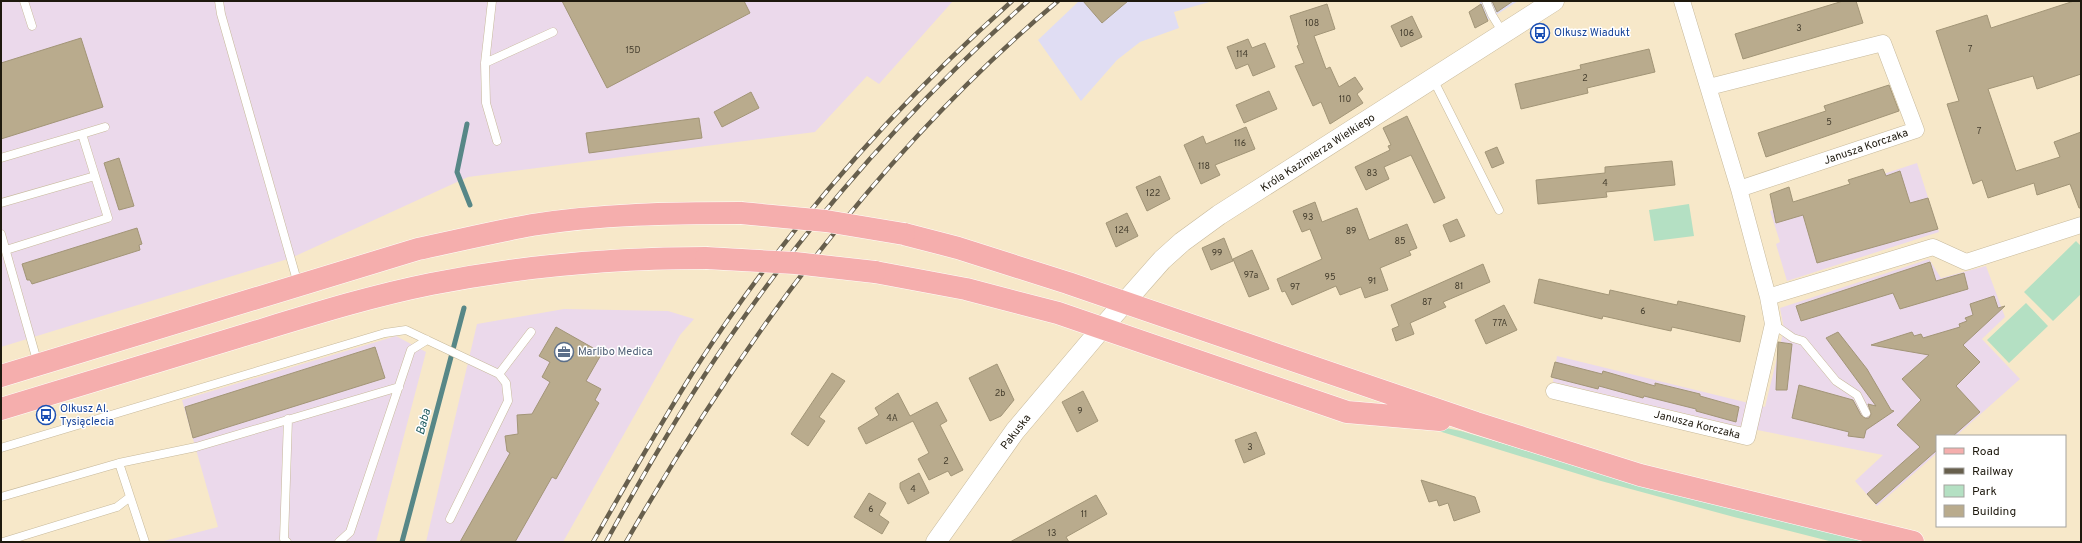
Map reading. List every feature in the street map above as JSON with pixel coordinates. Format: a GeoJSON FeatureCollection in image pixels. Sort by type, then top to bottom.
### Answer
{"type":"FeatureCollection","features":[{"type":"Feature","properties":{"kind":"main road"},"geometry":{"type":"LineString","coordinates":[[1,376],[418,249],[532,225],[634,215],[741,213],[826,221],[904,234],[958,248],[1068,283],[1476,423],[1640,475],[1913,542]]}},
{"type":"Feature","properties":{"kind":"main road"},"geometry":{"type":"LineString","coordinates":[[1,409],[307,316],[430,284],[484,275],[579,263],[635,259],[706,258],[795,263],[875,272],[966,289],[1058,313],[1347,412],[1476,423]]}},
{"type":"Feature","properties":{"kind":"street","name":"Króla Kazimierza Wielkiego"},"geometry":{"type":"LineString","coordinates":[[1102,328],[1162,260],[1193,233],[1554,1]]}},
{"type":"Feature","properties":{"kind":"street","name":"Janusza Korczaka"},"geometry":{"type":"LineString","coordinates":[[1554,391],[1747,437],[1773,324],[1768,297],[1739,189],[1682,1]]}},
{"type":"Feature","properties":{"kind":"street","name":"Janusza Korczaka"},"geometry":{"type":"LineString","coordinates":[[1709,87],[1883,43],[1916,130],[1739,189]]}},
{"type":"Feature","properties":{"kind":"street"},"geometry":{"type":"LineString","coordinates":[[1768,297],[1933,247],[1966,262],[2081,225]]}},
{"type":"Feature","properties":{"kind":"street","name":"Pakuska"},"geometry":{"type":"LineString","coordinates":[[936,542],[1015,431],[1102,328]]}},
{"type":"Feature","properties":{"kind":"lane"},"geometry":{"type":"LineString","coordinates":[[24,1],[32,26]]}},
{"type":"Feature","properties":{"kind":"lane"},"geometry":{"type":"LineString","coordinates":[[220,1],[223,22],[298,285]]}},
{"type":"Feature","properties":{"kind":"lane"},"geometry":{"type":"LineString","coordinates":[[492,1],[485,64],[486,103],[497,141]]}},
{"type":"Feature","properties":{"kind":"lane"},"geometry":{"type":"LineString","coordinates":[[1486,1],[1492,15],[1503,33]]}},
{"type":"Feature","properties":{"kind":"lane"},"geometry":{"type":"LineString","coordinates":[[485,64],[554,32]]}},
{"type":"Feature","properties":{"kind":"lane"},"geometry":{"type":"LineString","coordinates":[[1433,79],[1499,210]]}},
{"type":"Feature","properties":{"kind":"lane"},"geometry":{"type":"LineString","coordinates":[[1,158],[105,128]]}},
{"type":"Feature","properties":{"kind":"lane"},"geometry":{"type":"LineString","coordinates":[[6,250],[108,218],[82,134]]}},
{"type":"Feature","properties":{"kind":"lane"},"geometry":{"type":"LineString","coordinates":[[1,203],[95,176]]}},
{"type":"Feature","properties":{"kind":"lane"},"geometry":{"type":"LineString","coordinates":[[1,234],[38,365]]}},
{"type":"Feature","properties":{"kind":"lane"},"geometry":{"type":"LineString","coordinates":[[1773,324],[1793,338],[1803,341],[1836,381],[1857,396],[1866,413]]}},
{"type":"Feature","properties":{"kind":"lane"},"geometry":{"type":"LineString","coordinates":[[1,448],[384,333],[406,330],[499,374],[506,383],[508,401],[450,519]]}},
{"type":"Feature","properties":{"kind":"lane"},"geometry":{"type":"LineString","coordinates":[[499,374],[531,332]]}},
{"type":"Feature","properties":{"kind":"lane"},"geometry":{"type":"LineString","coordinates":[[339,542],[350,532],[411,350],[427,340]]}},
{"type":"Feature","properties":{"kind":"lane"},"geometry":{"type":"LineString","coordinates":[[1,497],[119,463],[196,447],[399,386]]}},
{"type":"Feature","properties":{"kind":"lane"},"geometry":{"type":"LineString","coordinates":[[288,419],[284,539],[288,542]]}},
{"type":"Feature","properties":{"kind":"lane"},"geometry":{"type":"LineString","coordinates":[[119,463],[145,542]]}},
{"type":"Feature","properties":{"kind":"lane"},"geometry":{"type":"LineString","coordinates":[[2,542],[117,507],[130,497]]}},
{"type":"Feature","properties":{"kind":"shaded area"},"geometry":{"type":"Polygon","coordinates":[[[1,1],[953,1],[879,84],[867,76],[815,132],[468,177],[291,258],[1,347],[1,1]]]}},
{"type":"Feature","properties":{"kind":"shaded area"},"geometry":{"type":"Polygon","coordinates":[[[1079,1],[1213,1],[1174,12],[1179,28],[1140,42],[1117,60],[1081,101],[1038,40],[1079,1]]]}},
{"type":"Feature","properties":{"kind":"shaded area"},"geometry":{"type":"Polygon","coordinates":[[[1479,1],[1518,1],[1488,20],[1479,1]]]}},
{"type":"Feature","properties":{"kind":"shaded area"},"geometry":{"type":"Polygon","coordinates":[[[1917,163],[1939,232],[1787,281],[1776,244],[1780,242],[1770,211],[1917,163]]]}},
{"type":"Feature","properties":{"kind":"shaded area"},"geometry":{"type":"Polygon","coordinates":[[[1929,259],[1941,278],[1986,266],[2005,317],[1982,339],[2020,379],[1957,435],[1936,435],[1936,454],[1877,506],[1855,481],[1883,455],[1737,426],[1553,382],[1557,356],[1765,407],[1784,329],[1780,308],[1929,259]]]}},
{"type":"Feature","properties":{"kind":"shaded area"},"geometry":{"type":"Polygon","coordinates":[[[564,309],[668,311],[694,319],[680,335],[563,542],[426,542],[477,324],[564,309]]]}},
{"type":"Feature","properties":{"kind":"shaded area"},"geometry":{"type":"Polygon","coordinates":[[[396,336],[426,352],[376,542],[160,542],[218,527],[182,400],[396,336]]]}},
{"type":"Feature","properties":{"kind":"green space"},"geometry":{"type":"Polygon","coordinates":[[[1689,204],[1694,236],[1654,241],[1649,210],[1689,204]]]}},
{"type":"Feature","properties":{"kind":"green space"},"geometry":{"type":"Polygon","coordinates":[[[2076,241],[2081,246],[2081,294],[2053,321],[2024,292],[2076,241]]]}},
{"type":"Feature","properties":{"kind":"green space"},"geometry":{"type":"Polygon","coordinates":[[[2026,303],[2048,326],[2009,363],[1987,340],[2026,303]]]}},
{"type":"Feature","properties":{"kind":"green space"},"geometry":{"type":"Polygon","coordinates":[[[1429,428],[1446,428],[1461,431],[1564,462],[1874,542],[1833,542],[1734,517],[1601,481],[1429,428]]]}},
{"type":"Feature","properties":{"kind":"building"},"geometry":{"type":"Polygon","coordinates":[[[562,1],[744,1],[750,13],[607,88],[562,1]]]}},
{"type":"Feature","properties":{"kind":"building"},"geometry":{"type":"Polygon","coordinates":[[[1083,1],[1128,1],[1102,23],[1083,1]]]}},
{"type":"Feature","properties":{"kind":"building"},"geometry":{"type":"Polygon","coordinates":[[[1492,1],[1513,1],[1497,12],[1492,1]]]}},
{"type":"Feature","properties":{"kind":"building"},"geometry":{"type":"Polygon","coordinates":[[[1843,1],[1856,1],[1863,23],[1743,59],[1735,34],[1843,1]]]}},
{"type":"Feature","properties":{"kind":"building"},"geometry":{"type":"Polygon","coordinates":[[[2074,1],[2081,1],[2081,74],[2037,89],[2033,76],[1988,89],[2016,171],[2060,157],[2054,142],[2081,132],[2081,208],[2079,208],[2070,184],[2037,195],[2034,183],[1988,198],[1982,180],[1973,184],[1947,104],[1959,101],[1936,31],[1987,15],[1991,28],[2074,1]]]}},
{"type":"Feature","properties":{"kind":"building"},"geometry":{"type":"Polygon","coordinates":[[[1327,4],[1335,29],[1314,36],[1326,69],[1330,67],[1339,87],[1355,77],[1363,89],[1357,94],[1363,103],[1330,124],[1321,102],[1313,106],[1295,66],[1304,63],[1297,46],[1299,45],[1290,16],[1327,4]]]}},
{"type":"Feature","properties":{"kind":"building"},"geometry":{"type":"Polygon","coordinates":[[[1481,4],[1488,21],[1475,28],[1469,12],[1481,4]]]}},
{"type":"Feature","properties":{"kind":"building"},"geometry":{"type":"Polygon","coordinates":[[[1412,16],[1422,37],[1401,47],[1391,26],[1412,16]]]}},
{"type":"Feature","properties":{"kind":"building"},"geometry":{"type":"Polygon","coordinates":[[[81,38],[103,107],[1,139],[1,63],[81,38]]]}},
{"type":"Feature","properties":{"kind":"building"},"geometry":{"type":"Polygon","coordinates":[[[1248,39],[1252,48],[1265,43],[1275,67],[1253,76],[1248,64],[1236,69],[1227,47],[1248,39]]]}},
{"type":"Feature","properties":{"kind":"building"},"geometry":{"type":"Polygon","coordinates":[[[1649,49],[1655,72],[1587,88],[1588,93],[1521,109],[1515,84],[1581,69],[1580,65],[1649,49]]]}},
{"type":"Feature","properties":{"kind":"building"},"geometry":{"type":"Polygon","coordinates":[[[1889,85],[1899,111],[1766,157],[1758,133],[1826,111],[1824,106],[1889,85]]]}},
{"type":"Feature","properties":{"kind":"building"},"geometry":{"type":"Polygon","coordinates":[[[1269,91],[1277,109],[1244,123],[1236,105],[1269,91]]]}},
{"type":"Feature","properties":{"kind":"building"},"geometry":{"type":"Polygon","coordinates":[[[751,92],[759,108],[722,127],[714,112],[751,92]]]}},
{"type":"Feature","properties":{"kind":"building"},"geometry":{"type":"Polygon","coordinates":[[[1407,116],[1445,198],[1434,203],[1411,155],[1384,167],[1389,179],[1366,190],[1355,167],[1390,150],[1388,146],[1391,145],[1383,128],[1407,116]]]}},
{"type":"Feature","properties":{"kind":"building"},"geometry":{"type":"Polygon","coordinates":[[[699,118],[702,138],[589,153],[586,133],[699,118]]]}},
{"type":"Feature","properties":{"kind":"building"},"geometry":{"type":"Polygon","coordinates":[[[1246,127],[1255,149],[1215,165],[1220,175],[1201,184],[1184,145],[1203,136],[1206,144],[1246,127]]]}},
{"type":"Feature","properties":{"kind":"building"},"geometry":{"type":"Polygon","coordinates":[[[1497,147],[1504,163],[1492,168],[1485,152],[1497,147]]]}},
{"type":"Feature","properties":{"kind":"building"},"geometry":{"type":"Polygon","coordinates":[[[119,158],[134,206],[119,210],[104,163],[119,158]]]}},
{"type":"Feature","properties":{"kind":"building"},"geometry":{"type":"Polygon","coordinates":[[[1672,161],[1675,185],[1606,192],[1607,197],[1538,204],[1536,180],[1605,173],[1605,167],[1672,161]]]}},
{"type":"Feature","properties":{"kind":"building"},"geometry":{"type":"Polygon","coordinates":[[[1883,169],[1886,176],[1900,171],[1910,203],[1928,198],[1938,229],[1817,263],[1803,215],[1776,223],[1770,194],[1789,187],[1793,202],[1850,184],[1848,180],[1883,169]]]}},
{"type":"Feature","properties":{"kind":"building"},"geometry":{"type":"Polygon","coordinates":[[[1160,176],[1170,199],[1147,211],[1136,187],[1160,176]]]}},
{"type":"Feature","properties":{"kind":"building"},"geometry":{"type":"Polygon","coordinates":[[[1315,202],[1322,222],[1357,208],[1369,240],[1407,224],[1417,248],[1409,251],[1411,255],[1380,268],[1388,290],[1365,298],[1361,287],[1340,295],[1336,286],[1292,305],[1285,291],[1282,292],[1277,279],[1322,259],[1310,229],[1302,232],[1293,211],[1315,202]]]}},
{"type":"Feature","properties":{"kind":"building"},"geometry":{"type":"Polygon","coordinates":[[[1127,213],[1138,236],[1116,247],[1106,223],[1127,213]]]}},
{"type":"Feature","properties":{"kind":"building"},"geometry":{"type":"Polygon","coordinates":[[[1457,219],[1465,236],[1450,242],[1443,225],[1457,219]]]}},
{"type":"Feature","properties":{"kind":"building"},"geometry":{"type":"Polygon","coordinates":[[[137,228],[142,244],[139,245],[140,250],[32,284],[30,280],[27,280],[22,264],[137,228]]]}},
{"type":"Feature","properties":{"kind":"building"},"geometry":{"type":"Polygon","coordinates":[[[1224,238],[1233,261],[1211,270],[1202,248],[1224,238]]]}},
{"type":"Feature","properties":{"kind":"building"},"geometry":{"type":"Polygon","coordinates":[[[1252,250],[1269,289],[1249,297],[1233,259],[1252,250]]]}},
{"type":"Feature","properties":{"kind":"building"},"geometry":{"type":"Polygon","coordinates":[[[1930,262],[1936,281],[1964,273],[1968,289],[1900,309],[1893,293],[1801,321],[1796,306],[1930,262]]]}},
{"type":"Feature","properties":{"kind":"building"},"geometry":{"type":"Polygon","coordinates":[[[1483,264],[1490,282],[1443,302],[1446,307],[1410,323],[1414,334],[1396,341],[1392,329],[1399,326],[1391,305],[1483,264]]]}},
{"type":"Feature","properties":{"kind":"building"},"geometry":{"type":"Polygon","coordinates":[[[1539,279],[1609,295],[1610,290],[1677,305],[1678,301],[1745,316],[1740,342],[1672,327],[1671,331],[1603,316],[1602,319],[1534,303],[1539,279]]]}},
{"type":"Feature","properties":{"kind":"building"},"geometry":{"type":"Polygon","coordinates":[[[1994,296],[1998,308],[2005,306],[1963,345],[1980,362],[1956,386],[1980,412],[1954,435],[1936,435],[1936,451],[1876,504],[1867,494],[1920,447],[1897,425],[1921,400],[1902,379],[1929,355],[1871,345],[1912,332],[1914,336],[1921,334],[1923,338],[1960,327],[1959,324],[1967,321],[1965,318],[1973,315],[1970,304],[1994,296]]]}},
{"type":"Feature","properties":{"kind":"building"},"geometry":{"type":"Polygon","coordinates":[[[1504,305],[1517,330],[1486,344],[1475,320],[1504,305]]]}},
{"type":"Feature","properties":{"kind":"building"},"geometry":{"type":"Polygon","coordinates":[[[556,327],[602,353],[586,381],[601,389],[595,400],[599,403],[556,479],[552,477],[515,542],[460,542],[510,453],[507,451],[505,436],[518,434],[517,415],[532,414],[550,382],[542,377],[550,362],[539,356],[556,327]]]}},
{"type":"Feature","properties":{"kind":"building"},"geometry":{"type":"Polygon","coordinates":[[[1838,332],[1867,369],[1891,410],[1894,411],[1866,430],[1864,438],[1848,436],[1849,432],[1792,418],[1799,385],[1853,400],[1861,415],[1865,418],[1869,418],[1871,414],[1868,404],[1876,406],[1826,338],[1838,332]]]}},
{"type":"Feature","properties":{"kind":"building"},"geometry":{"type":"Polygon","coordinates":[[[1778,342],[1792,344],[1787,390],[1776,390],[1778,342]]]}},
{"type":"Feature","properties":{"kind":"building"},"geometry":{"type":"Polygon","coordinates":[[[375,347],[385,378],[193,438],[185,407],[375,347]]]}},
{"type":"Feature","properties":{"kind":"building"},"geometry":{"type":"Polygon","coordinates":[[[1555,362],[1602,374],[1603,371],[1655,386],[1655,383],[1700,394],[1700,396],[1739,407],[1736,422],[1696,411],[1696,409],[1644,396],[1643,398],[1599,386],[1598,389],[1551,377],[1555,362]]]}},
{"type":"Feature","properties":{"kind":"building"},"geometry":{"type":"Polygon","coordinates":[[[997,364],[1014,400],[1001,416],[990,421],[969,378],[997,364]]]}},
{"type":"Feature","properties":{"kind":"building"},"geometry":{"type":"Polygon","coordinates":[[[832,373],[845,381],[819,417],[825,421],[808,446],[791,434],[832,373]]]}},
{"type":"Feature","properties":{"kind":"building"},"geometry":{"type":"Polygon","coordinates":[[[1083,391],[1098,421],[1077,432],[1062,402],[1083,391]]]}},
{"type":"Feature","properties":{"kind":"building"},"geometry":{"type":"Polygon","coordinates":[[[898,393],[910,416],[937,402],[947,421],[940,425],[963,470],[951,476],[948,471],[929,480],[918,459],[929,453],[913,421],[866,444],[858,428],[879,415],[875,408],[898,393]]]}},
{"type":"Feature","properties":{"kind":"building"},"geometry":{"type":"Polygon","coordinates":[[[1256,432],[1265,454],[1244,463],[1235,440],[1256,432]]]}},
{"type":"Feature","properties":{"kind":"building"},"geometry":{"type":"Polygon","coordinates":[[[919,473],[929,493],[908,504],[900,488],[900,483],[919,473]]]}},
{"type":"Feature","properties":{"kind":"building"},"geometry":{"type":"Polygon","coordinates":[[[1421,480],[1475,497],[1480,512],[1454,521],[1448,503],[1439,506],[1437,500],[1429,502],[1421,480]]]}},
{"type":"Feature","properties":{"kind":"building"},"geometry":{"type":"Polygon","coordinates":[[[869,493],[886,503],[879,515],[889,522],[882,534],[854,517],[869,493]]]}},
{"type":"Feature","properties":{"kind":"building"},"geometry":{"type":"Polygon","coordinates":[[[1096,495],[1107,514],[1066,537],[1069,542],[1010,542],[1096,495]]]}},
{"type":"Feature","properties":{"kind":"waterway","name":"Baba"},"geometry":{"type":"LineString","coordinates":[[467,124],[457,172],[470,205]]}},
{"type":"Feature","properties":{"kind":"waterway","name":"Baba"},"geometry":{"type":"LineString","coordinates":[[402,542],[464,308]]}},
{"type":"Feature","properties":{"kind":"railway"},"geometry":{"type":"LineString","coordinates":[[593,542],[695,369],[765,269],[802,221],[841,174],[882,129],[967,42],[1012,1]]}},
{"type":"Feature","properties":{"kind":"railway"},"geometry":{"type":"LineString","coordinates":[[606,542],[649,465],[695,389],[728,340],[795,248],[831,204],[906,119],[986,39],[1028,1]]}},
{"type":"Feature","properties":{"kind":"railway"},"geometry":{"type":"LineString","coordinates":[[626,542],[717,394],[767,322],[819,252],[874,185],[932,121],[993,59],[1058,1]]}},
{"type":"Feature","properties":{"kind":"place","name":"Olkusz Wiadukt"},"geometry":{"type":"Point","coordinates":[1540,33]}},
{"type":"Feature","properties":{"kind":"place","name":"Marlibo Medica"},"geometry":{"type":"Point","coordinates":[564,352]}},
{"type":"Feature","properties":{"kind":"place","name":"Olkusz Al. Tysiąclecia"},"geometry":{"type":"Point","coordinates":[46,415]}}]}
